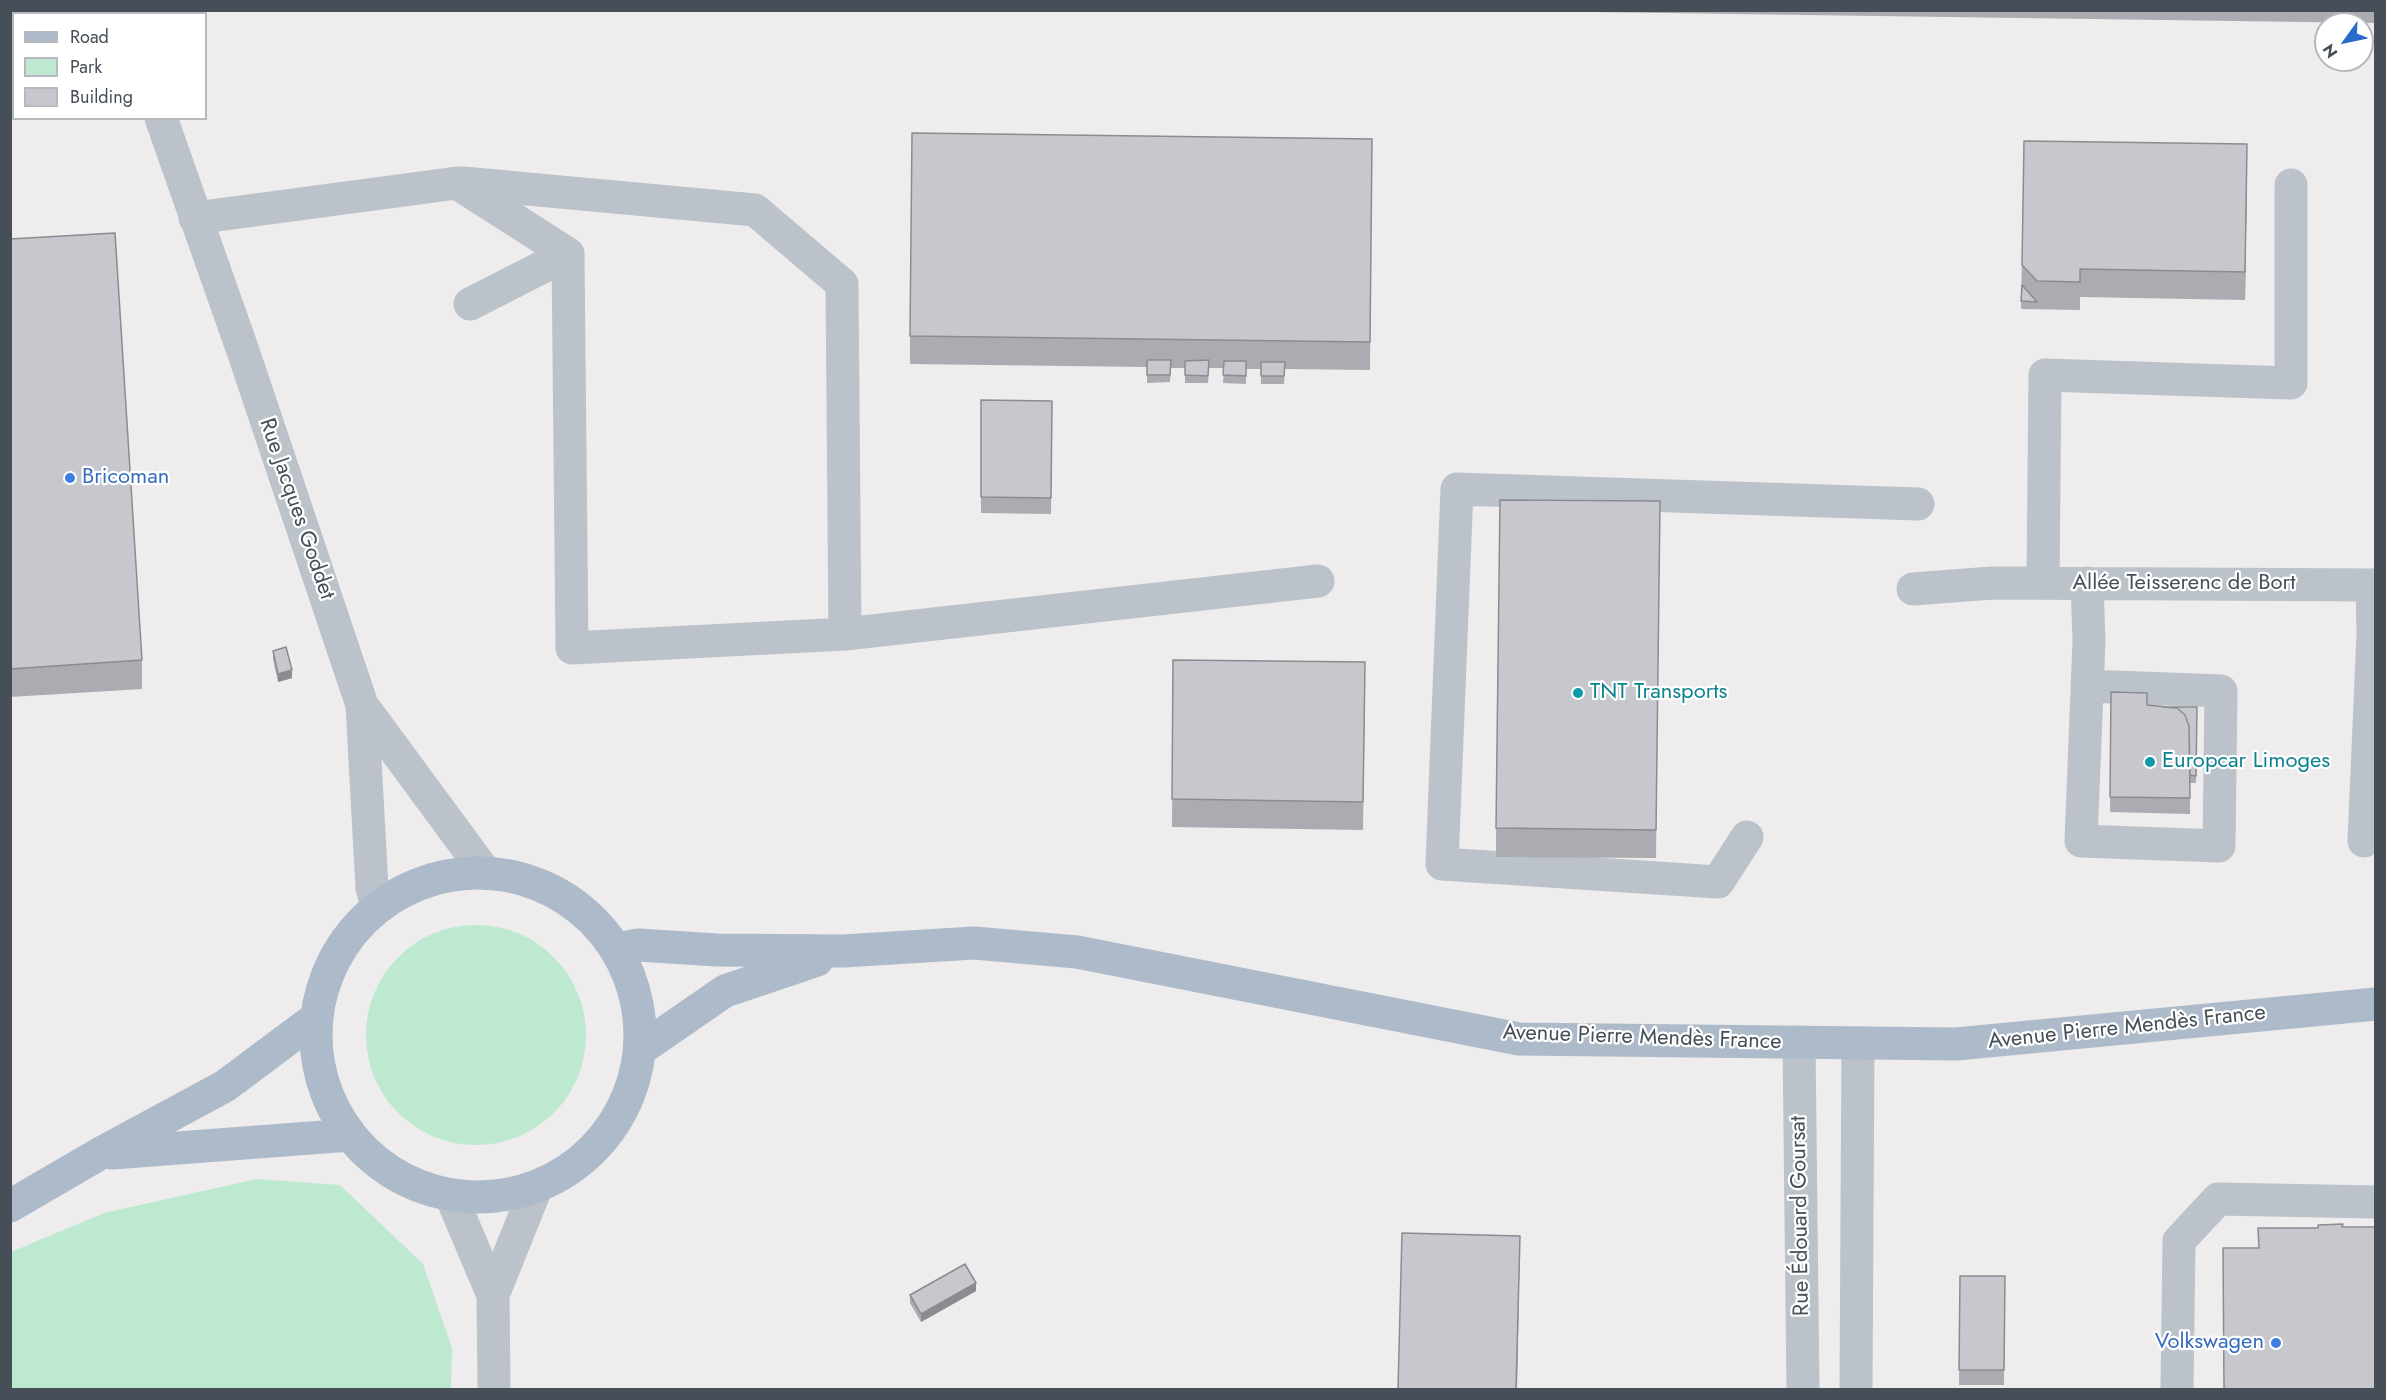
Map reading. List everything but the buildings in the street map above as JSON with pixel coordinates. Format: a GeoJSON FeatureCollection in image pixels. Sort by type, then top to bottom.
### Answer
{"type":"FeatureCollection","features":[{"type":"Feature","properties":{"kind":"main road"},"geometry":{"type":"LineString","coordinates":[[485,872],[536,883],[582,910],[618,950],[637,998],[641,1049],[630,1094],[609,1134],[576,1166],[536,1188],[494,1198],[451,1196],[413,1184],[378,1163],[350,1135],[329,1100],[317,1060],[316,1018],[326,976],[347,938],[377,906],[410,886],[446,875],[485,872]]}},
{"type":"Feature","properties":{"kind":"main road","name":"Avenue Pierre Mendès France"},"geometry":{"type":"LineString","coordinates":[[618,950],[638,945],[717,950],[843,951],[974,943],[1077,952],[1519,1039],[1956,1044],[2376,1004]]}},
{"type":"Feature","properties":{"kind":"main road","name":"Avenue Pierre Mendès France"},"geometry":{"type":"LineString","coordinates":[[641,1049],[725,991],[843,951]]}},
{"type":"Feature","properties":{"kind":"main road"},"geometry":{"type":"LineString","coordinates":[[10,1206],[101,1153],[225,1086],[316,1018]]}},
{"type":"Feature","properties":{"kind":"main road"},"geometry":{"type":"LineString","coordinates":[[101,1153],[350,1135]]}},
{"type":"Feature","properties":{"kind":"street","name":"Rue Jacques Goddet"},"geometry":{"type":"LineString","coordinates":[[162,120],[362,705],[485,872]]}},
{"type":"Feature","properties":{"kind":"street"},"geometry":{"type":"LineString","coordinates":[[195,218],[457,183],[755,210],[842,284],[845,634]]}},
{"type":"Feature","properties":{"kind":"street"},"geometry":{"type":"LineString","coordinates":[[457,183],[568,254]]}},
{"type":"Feature","properties":{"kind":"street"},"geometry":{"type":"LineString","coordinates":[[2043,583],[2045,375],[2291,383],[2291,184]]}},
{"type":"Feature","properties":{"kind":"street"},"geometry":{"type":"LineString","coordinates":[[470,304],[568,254]]}},
{"type":"Feature","properties":{"kind":"street"},"geometry":{"type":"LineString","coordinates":[[568,254],[572,648],[845,634],[1317,581]]}},
{"type":"Feature","properties":{"kind":"street"},"geometry":{"type":"LineString","coordinates":[[1747,837],[1718,882],[1442,864],[1457,489],[1918,504]]}},
{"type":"Feature","properties":{"kind":"street","name":"Allée Teisserenc de Bort"},"geometry":{"type":"LineString","coordinates":[[1913,589],[1992,583],[2374,585]]}},
{"type":"Feature","properties":{"kind":"street"},"geometry":{"type":"LineString","coordinates":[[2087,686],[2221,692],[2219,846],[2081,841],[2088,583]]}},
{"type":"Feature","properties":{"kind":"street"},"geometry":{"type":"LineString","coordinates":[[2364,841],[2372,717],[2374,585]]}},
{"type":"Feature","properties":{"kind":"street"},"geometry":{"type":"LineString","coordinates":[[362,705],[372,888],[377,906]]}},
{"type":"Feature","properties":{"kind":"street","name":"Rue Édouard Goursat"},"geometry":{"type":"LineString","coordinates":[[1799,1042],[1803,1389]]}},
{"type":"Feature","properties":{"kind":"street"},"geometry":{"type":"LineString","coordinates":[[1856,1389],[1858,1043]]}},
{"type":"Feature","properties":{"kind":"street"},"geometry":{"type":"LineString","coordinates":[[493,1295],[536,1188]]}},
{"type":"Feature","properties":{"kind":"street"},"geometry":{"type":"LineString","coordinates":[[451,1196],[493,1295],[494,1389]]}},
{"type":"Feature","properties":{"kind":"street"},"geometry":{"type":"LineString","coordinates":[[2177,1389],[2179,1241],[2218,1199],[2376,1202]]}},
{"type":"Feature","properties":{"kind":"green space"},"geometry":{"type":"Polygon","coordinates":[[[476,925],[497,927],[528,938],[554,957],[573,983],[584,1014],[586,1035],[584,1056],[573,1087],[554,1113],[528,1132],[497,1143],[476,1145],[455,1143],[424,1132],[398,1113],[379,1087],[368,1056],[366,1035],[368,1014],[379,983],[398,957],[424,938],[455,927],[476,925]]]}},
{"type":"Feature","properties":{"kind":"green space"},"geometry":{"type":"Polygon","coordinates":[[[257,1179],[340,1185],[423,1264],[452,1348],[451,1389],[11,1389],[11,1252],[104,1213],[257,1179]]]}},
{"type":"Feature","properties":{"kind":"place","name":"Bricoman"},"geometry":{"type":"Point","coordinates":[70,478]}},
{"type":"Feature","properties":{"kind":"place","name":"TNT Transports"},"geometry":{"type":"Point","coordinates":[1578,693]}},
{"type":"Feature","properties":{"kind":"place","name":"Europcar Limoges"},"geometry":{"type":"Point","coordinates":[2150,762]}},
{"type":"Feature","properties":{"kind":"place","name":"Volkswagen"},"geometry":{"type":"Point","coordinates":[2276,1343]}}]}
